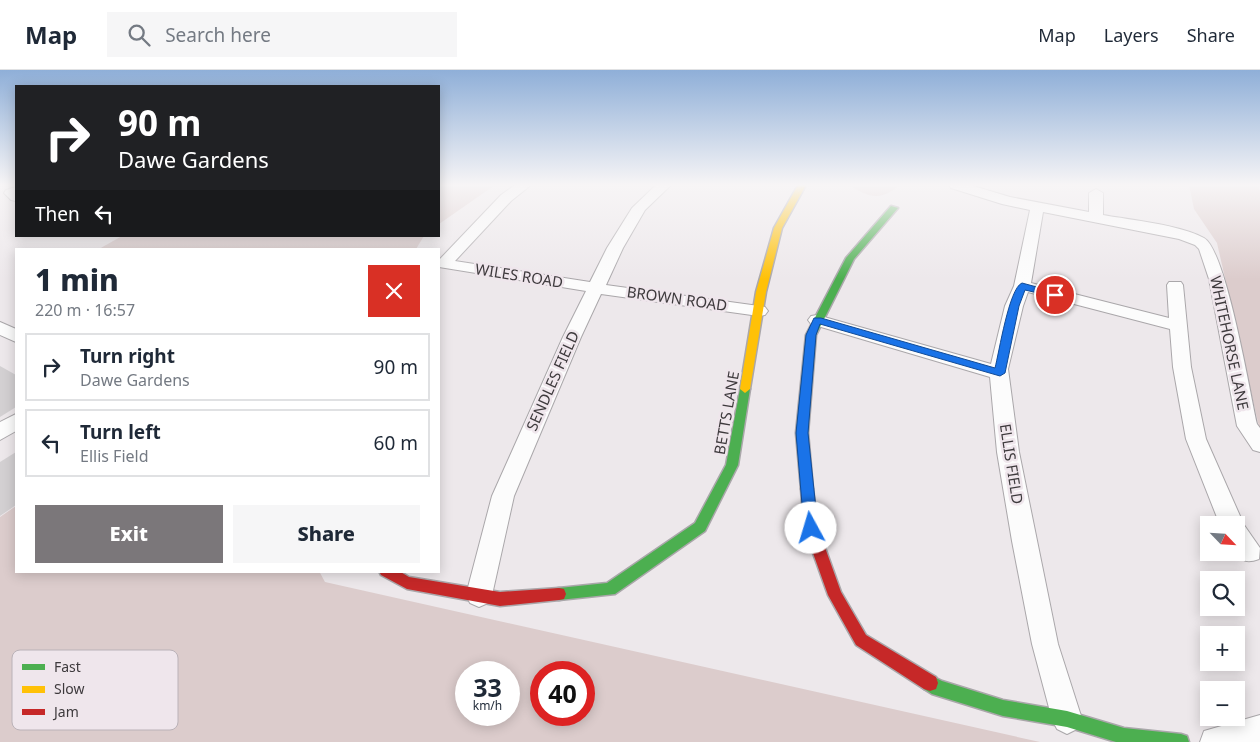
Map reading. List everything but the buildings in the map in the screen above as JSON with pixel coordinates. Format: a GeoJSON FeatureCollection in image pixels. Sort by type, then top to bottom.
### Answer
{"type":"FeatureCollection","features":[{"type":"Feature","properties":{"kind":"street","name":"WILES ROAD"},"geometry":{"type":"LineString","coordinates":[[441,267],[489,216]]}},
{"type":"Feature","properties":{"kind":"street","name":"SENDLES FIELD"},"geometry":{"type":"LineString","coordinates":[[479,595],[503,496],[595,288],[614,248],[634,216]]}},
{"type":"Feature","properties":{"kind":"street","name":"BETTS LANE"},"geometry":{"type":"LineString","coordinates":[[479,595],[500,598],[610,589],[700,527],[732,465],[761,292],[778,228],[784,216]]}},
{"type":"Feature","properties":{"kind":"street"},"geometry":{"type":"LineString","coordinates":[[887,216],[850,258],[811,335],[802,433],[811,528],[834,595],[861,640],[938,688],[1003,708],[1067,719],[1124,736],[1181,742]]}},
{"type":"Feature","properties":{"kind":"street","name":"ELLIS FIELD"},"geometry":{"type":"LineString","coordinates":[[1035,216],[1022,286],[1014,306],[1000,373],[1008,452],[1024,541],[1045,644],[1067,719]]}},
{"type":"Feature","properties":{"kind":"street"},"geometry":{"type":"LineString","coordinates":[[1082,216],[1096,219]]}},
{"type":"Feature","properties":{"kind":"street","name":"WHITEHORSE LANE"},"geometry":{"type":"LineString","coordinates":[[1096,219],[1183,235],[1200,242],[1206,248],[1217,279],[1247,426],[1260,444]]}},
{"type":"Feature","properties":{"kind":"street","name":"WILES ROAD"},"geometry":{"type":"LineString","coordinates":[[441,267],[595,288]]}},
{"type":"Feature","properties":{"kind":"street"},"geometry":{"type":"LineString","coordinates":[[1022,286],[1180,326]]}},
{"type":"Feature","properties":{"kind":"street","name":"BROWN ROAD"},"geometry":{"type":"LineString","coordinates":[[595,288],[759,311]]}},
{"type":"Feature","properties":{"kind":"street"},"geometry":{"type":"LineString","coordinates":[[1176,294],[1182,368],[1196,439],[1228,516]]}},
{"type":"Feature","properties":{"kind":"street"},"geometry":{"type":"LineString","coordinates":[[817,320],[1000,373]]}},
{"type":"Feature","properties":{"kind":"street"},"geometry":{"type":"LineString","coordinates":[[0,328],[15,336]]}},
{"type":"Feature","properties":{"kind":"street"},"geometry":{"type":"LineString","coordinates":[[0,432],[15,422]]}},
{"type":"Feature","properties":{"kind":"street"},"geometry":{"type":"LineString","coordinates":[[1245,545],[1250,552]]}},
{"type":"Feature","properties":{"kind":"street"},"geometry":{"type":"LineString","coordinates":[[390,573],[407,582],[479,595]]}},
{"type":"Feature","properties":{"kind":"street"},"geometry":{"type":"LineString","coordinates":[[1215,742],[1260,730]]}},
{"type":"Feature","properties":{"kind":"shaded area"},"geometry":{"type":"Polygon","coordinates":[[[440,216],[450,216],[440,223],[440,216]]]}},
{"type":"Feature","properties":{"kind":"shaded area"},"geometry":{"type":"Polygon","coordinates":[[[1199,216],[1260,216],[1260,431],[1217,243],[1199,216]]]}},
{"type":"Feature","properties":{"kind":"shaded area"},"geometry":{"type":"Polygon","coordinates":[[[120,237],[423,237],[417,248],[101,248],[120,237]]]}},
{"type":"Feature","properties":{"kind":"shaded area"},"geometry":{"type":"Polygon","coordinates":[[[15,507],[15,573],[320,573],[325,582],[1040,742],[0,742],[0,517],[15,507]]]}},
{"type":"Feature","properties":{"kind":"traffic: fast"},"geometry":{"type":"LineString","coordinates":[[807,489],[802,433],[811,335],[850,258],[887,216]]}},
{"type":"Feature","properties":{"kind":"traffic: fast"},"geometry":{"type":"LineString","coordinates":[[559,594],[610,589],[700,527],[732,465],[745,389]]}},
{"type":"Feature","properties":{"kind":"traffic: fast"},"geometry":{"type":"LineString","coordinates":[[930,683],[938,688],[1003,708],[1067,719],[1124,736],[1181,742]]}},
{"type":"Feature","properties":{"kind":"traffic: slow"},"geometry":{"type":"LineString","coordinates":[[745,389],[761,292],[778,228],[784,216]]}},
{"type":"Feature","properties":{"kind":"traffic: jam"},"geometry":{"type":"LineString","coordinates":[[807,489],[811,528],[835,595],[861,640],[930,683]]}},
{"type":"Feature","properties":{"kind":"traffic: jam"},"geometry":{"type":"LineString","coordinates":[[390,573],[407,583],[500,599],[559,594]]}},
{"type":"Feature","properties":{"kind":"route"},"geometry":{"type":"LineString","coordinates":[[811,528],[802,433],[811,335],[817,320],[1000,373],[999,369],[1014,306],[1022,286],[1055,295]]}}]}
